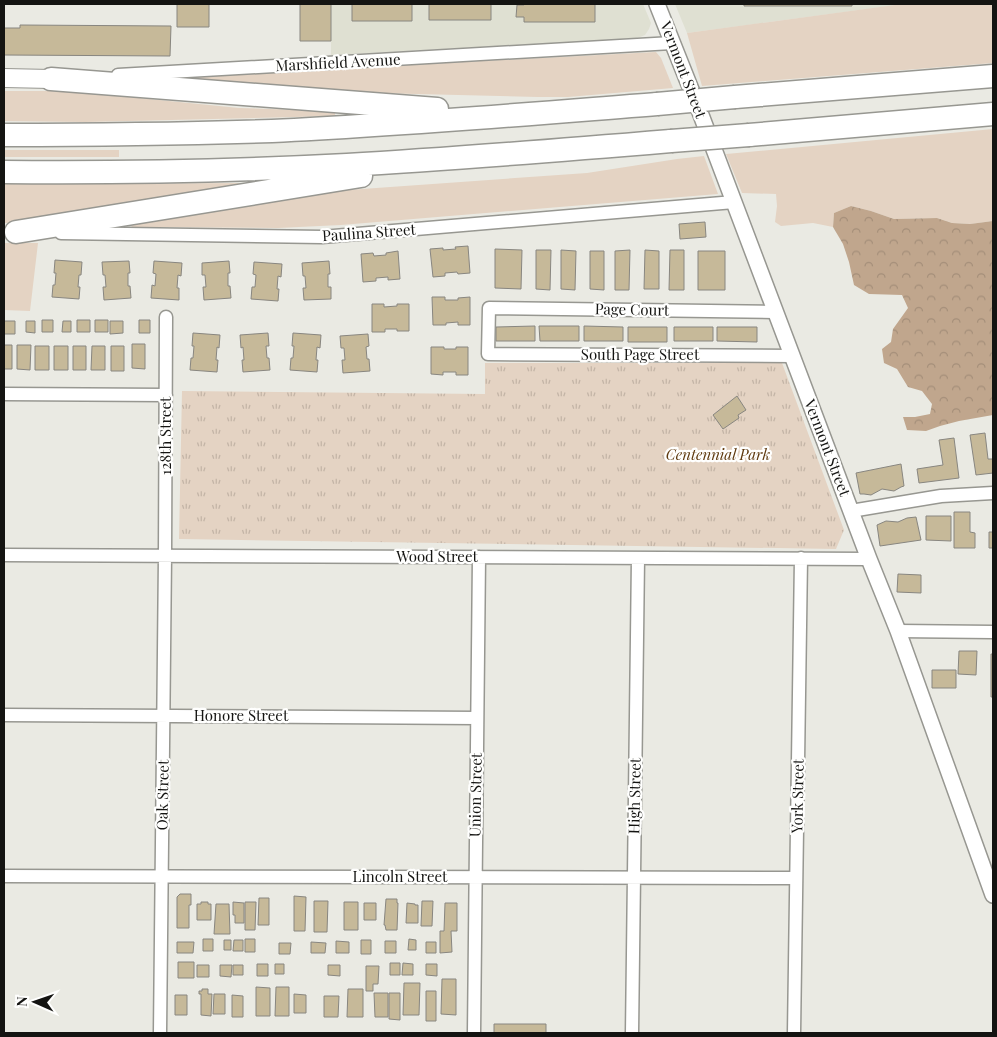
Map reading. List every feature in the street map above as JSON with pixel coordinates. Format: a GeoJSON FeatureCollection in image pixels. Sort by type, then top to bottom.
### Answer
{"type":"FeatureCollection","features":[{"type":"Feature","properties":{"kind":"highway"},"geometry":{"type":"LineString","coordinates":[[4,136],[272,131],[355,126],[657,104],[993,76]]}},
{"type":"Feature","properties":{"kind":"highway"},"geometry":{"type":"LineString","coordinates":[[51,79],[511,115]]}},
{"type":"Feature","properties":{"kind":"highway"},"geometry":{"type":"LineString","coordinates":[[4,172],[156,172],[281,168],[424,160],[993,114]]}},
{"type":"Feature","properties":{"kind":"highway"},"geometry":{"type":"LineString","coordinates":[[10,232],[370,175],[578,149]]}},
{"type":"Feature","properties":{"kind":"main road","name":"Marshfield Avenue"},"geometry":{"type":"LineString","coordinates":[[4,78],[51,79]]}},
{"type":"Feature","properties":{"kind":"street","name":"Vermont Street"},"geometry":{"type":"LineString","coordinates":[[658,4],[898,631],[993,895]]}},
{"type":"Feature","properties":{"kind":"street","name":"Marshfield Avenue"},"geometry":{"type":"LineString","coordinates":[[51,79],[672,43]]}},
{"type":"Feature","properties":{"kind":"street","name":"Paulina Street"},"geometry":{"type":"LineString","coordinates":[[10,232],[322,237],[734,202]]}},
{"type":"Feature","properties":{"kind":"street","name":"Page Court"},"geometry":{"type":"LineString","coordinates":[[488,354],[489,308],[775,312]]}},
{"type":"Feature","properties":{"kind":"street","name":"128th Street"},"geometry":{"type":"LineString","coordinates":[[165,556],[166,317]]}},
{"type":"Feature","properties":{"kind":"street","name":"South Page Street"},"geometry":{"type":"LineString","coordinates":[[488,354],[792,356]]}},
{"type":"Feature","properties":{"kind":"street"},"geometry":{"type":"LineString","coordinates":[[4,394],[166,395]]}},
{"type":"Feature","properties":{"kind":"street"},"geometry":{"type":"LineString","coordinates":[[851,511],[940,496],[993,493]]}},
{"type":"Feature","properties":{"kind":"street","name":"Wood Street"},"geometry":{"type":"LineString","coordinates":[[4,556],[869,559]]}},
{"type":"Feature","properties":{"kind":"street","name":"Oak Street"},"geometry":{"type":"LineString","coordinates":[[160,1033],[165,556]]}},
{"type":"Feature","properties":{"kind":"street","name":"Union Street"},"geometry":{"type":"LineString","coordinates":[[474,1033],[479,557]]}},
{"type":"Feature","properties":{"kind":"street","name":"High Street"},"geometry":{"type":"LineString","coordinates":[[632,1033],[638,558]]}},
{"type":"Feature","properties":{"kind":"street","name":"York Street"},"geometry":{"type":"LineString","coordinates":[[794,1033],[801,558]]}},
{"type":"Feature","properties":{"kind":"street"},"geometry":{"type":"LineString","coordinates":[[898,631],[993,632]]}},
{"type":"Feature","properties":{"kind":"street","name":"Honore Street"},"geometry":{"type":"LineString","coordinates":[[4,715],[477,718]]}},
{"type":"Feature","properties":{"kind":"street","name":"Lincoln Street"},"geometry":{"type":"LineString","coordinates":[[4,876],[796,878]]}},
{"type":"Feature","properties":{"kind":"shaded area"},"geometry":{"type":"Polygon","coordinates":[[[331,4],[643,4],[651,23],[645,35],[631,39],[331,55],[331,4]]]}},
{"type":"Feature","properties":{"kind":"shaded area"},"geometry":{"type":"Polygon","coordinates":[[[675,4],[905,4],[687,33],[675,4]]]}},
{"type":"Feature","properties":{"kind":"green space"},"geometry":{"type":"Polygon","coordinates":[[[902,4],[993,4],[993,63],[702,86],[687,33],[902,4]]]}},
{"type":"Feature","properties":{"kind":"green space"},"geometry":{"type":"Polygon","coordinates":[[[656,52],[661,58],[673,88],[568,97],[334,92],[155,78],[656,52]]]}},
{"type":"Feature","properties":{"kind":"green space"},"geometry":{"type":"Polygon","coordinates":[[[4,91],[69,91],[239,108],[335,111],[335,116],[85,122],[4,121],[4,91]]]}},
{"type":"Feature","properties":{"kind":"green space"},"geometry":{"type":"Polygon","coordinates":[[[993,129],[993,221],[970,224],[952,223],[937,218],[894,219],[851,206],[834,213],[833,227],[813,223],[781,226],[775,222],[776,194],[742,193],[726,154],[993,129]]]}},
{"type":"Feature","properties":{"kind":"green space"},"geometry":{"type":"Polygon","coordinates":[[[4,150],[119,150],[119,157],[4,157],[4,150]]]}},
{"type":"Feature","properties":{"kind":"green space"},"geometry":{"type":"Polygon","coordinates":[[[704,156],[718,194],[341,225],[278,228],[132,227],[128,222],[320,192],[587,173],[704,156]]]}},
{"type":"Feature","properties":{"kind":"green space"},"geometry":{"type":"Polygon","coordinates":[[[290,183],[23,223],[4,223],[4,184],[290,183]]]}},
{"type":"Feature","properties":{"kind":"green space"},"geometry":{"type":"Polygon","coordinates":[[[851,206],[894,219],[937,218],[952,223],[970,224],[993,221],[993,415],[959,421],[926,431],[907,430],[903,417],[930,414],[932,404],[922,391],[908,387],[897,369],[884,363],[882,349],[891,342],[893,329],[908,308],[902,295],[869,294],[854,285],[843,244],[833,227],[834,213],[851,206]]]}},
{"type":"Feature","properties":{"kind":"green space"},"geometry":{"type":"Polygon","coordinates":[[[4,243],[38,243],[30,311],[4,310],[4,243]]]}},
{"type":"Feature","properties":{"kind":"green space","name":"Centennial Park"},"geometry":{"type":"Polygon","coordinates":[[[485,363],[782,363],[844,530],[836,549],[179,539],[182,391],[485,394],[485,363]]]}},
{"type":"Feature","properties":{"kind":"building"},"geometry":{"type":"Polygon","coordinates":[[[177,4],[209,4],[209,27],[177,27],[177,4]]]}},
{"type":"Feature","properties":{"kind":"building"},"geometry":{"type":"Polygon","coordinates":[[[300,4],[331,4],[331,41],[300,41],[300,4]]]}},
{"type":"Feature","properties":{"kind":"building"},"geometry":{"type":"Polygon","coordinates":[[[352,4],[412,4],[412,21],[352,21],[352,4]]]}},
{"type":"Feature","properties":{"kind":"building"},"geometry":{"type":"Polygon","coordinates":[[[429,4],[491,4],[491,20],[429,20],[429,4]]]}},
{"type":"Feature","properties":{"kind":"building"},"geometry":{"type":"Polygon","coordinates":[[[595,4],[595,22],[524,22],[524,17],[516,17],[517,5],[595,4]]]}},
{"type":"Feature","properties":{"kind":"building"},"geometry":{"type":"Polygon","coordinates":[[[744,4],[852,4],[852,6],[744,6],[744,4]]]}},
{"type":"Feature","properties":{"kind":"building"},"geometry":{"type":"Polygon","coordinates":[[[20,25],[171,26],[170,56],[4,55],[4,28],[20,28],[20,25]]]}},
{"type":"Feature","properties":{"kind":"building"},"geometry":{"type":"Polygon","coordinates":[[[705,222],[706,237],[680,239],[679,224],[705,222]]]}},
{"type":"Feature","properties":{"kind":"building"},"geometry":{"type":"Polygon","coordinates":[[[468,246],[470,273],[445,273],[445,276],[433,277],[430,249],[456,249],[455,247],[468,246]]]}},
{"type":"Feature","properties":{"kind":"building"},"geometry":{"type":"Polygon","coordinates":[[[495,249],[522,250],[521,289],[495,288],[495,249]]]}},
{"type":"Feature","properties":{"kind":"building"},"geometry":{"type":"Polygon","coordinates":[[[536,250],[551,250],[550,290],[536,289],[536,250]]]}},
{"type":"Feature","properties":{"kind":"building"},"geometry":{"type":"Polygon","coordinates":[[[561,250],[576,251],[575,290],[561,289],[561,250]]]}},
{"type":"Feature","properties":{"kind":"building"},"geometry":{"type":"Polygon","coordinates":[[[630,250],[629,290],[615,290],[615,251],[630,250]]]}},
{"type":"Feature","properties":{"kind":"building"},"geometry":{"type":"Polygon","coordinates":[[[645,250],[659,251],[659,289],[644,289],[645,250]]]}},
{"type":"Feature","properties":{"kind":"building"},"geometry":{"type":"Polygon","coordinates":[[[670,250],[684,250],[684,290],[669,290],[670,250]]]}},
{"type":"Feature","properties":{"kind":"building"},"geometry":{"type":"Polygon","coordinates":[[[398,251],[400,279],[388,280],[388,277],[376,278],[376,281],[363,282],[361,254],[373,253],[374,256],[398,251]]]}},
{"type":"Feature","properties":{"kind":"building"},"geometry":{"type":"Polygon","coordinates":[[[590,251],[604,251],[604,290],[590,289],[590,251]]]}},
{"type":"Feature","properties":{"kind":"building"},"geometry":{"type":"Polygon","coordinates":[[[698,251],[725,251],[725,290],[698,290],[698,251]]]}},
{"type":"Feature","properties":{"kind":"building"},"geometry":{"type":"Polygon","coordinates":[[[55,260],[82,262],[78,287],[80,287],[79,299],[52,297],[56,273],[54,273],[55,260]]]}},
{"type":"Feature","properties":{"kind":"building"},"geometry":{"type":"Polygon","coordinates":[[[129,261],[128,286],[130,286],[131,298],[104,300],[103,287],[106,287],[102,262],[129,261]]]}},
{"type":"Feature","properties":{"kind":"building"},"geometry":{"type":"Polygon","coordinates":[[[154,261],[182,263],[181,276],[178,275],[177,288],[179,288],[179,300],[151,298],[152,285],[155,286],[156,274],[153,273],[154,261]]]}},
{"type":"Feature","properties":{"kind":"building"},"geometry":{"type":"Polygon","coordinates":[[[229,261],[228,286],[230,286],[231,298],[204,300],[203,287],[206,287],[205,275],[202,275],[202,263],[229,261]]]}},
{"type":"Feature","properties":{"kind":"building"},"geometry":{"type":"Polygon","coordinates":[[[329,261],[328,287],[331,287],[331,299],[304,300],[303,288],[306,288],[302,263],[329,261]]]}},
{"type":"Feature","properties":{"kind":"building"},"geometry":{"type":"Polygon","coordinates":[[[254,262],[282,264],[281,277],[278,276],[278,301],[251,299],[256,275],[253,274],[254,262]]]}},
{"type":"Feature","properties":{"kind":"building"},"geometry":{"type":"Polygon","coordinates":[[[432,297],[458,300],[458,298],[470,297],[470,325],[458,325],[458,322],[446,323],[446,325],[433,325],[432,297]]]}},
{"type":"Feature","properties":{"kind":"building"},"geometry":{"type":"Polygon","coordinates":[[[372,304],[384,304],[384,307],[409,304],[409,331],[385,329],[385,332],[372,332],[372,304]]]}},
{"type":"Feature","properties":{"kind":"building"},"geometry":{"type":"Polygon","coordinates":[[[42,320],[53,320],[53,332],[42,332],[42,320]]]}},
{"type":"Feature","properties":{"kind":"building"},"geometry":{"type":"Polygon","coordinates":[[[77,320],[90,320],[90,332],[77,332],[77,320]]]}},
{"type":"Feature","properties":{"kind":"building"},"geometry":{"type":"Polygon","coordinates":[[[95,320],[108,320],[108,332],[95,332],[95,320]]]}},
{"type":"Feature","properties":{"kind":"building"},"geometry":{"type":"Polygon","coordinates":[[[139,320],[150,320],[150,333],[139,333],[139,320]]]}},
{"type":"Feature","properties":{"kind":"building"},"geometry":{"type":"Polygon","coordinates":[[[4,321],[15,321],[15,334],[4,334],[4,321]]]}},
{"type":"Feature","properties":{"kind":"building"},"geometry":{"type":"Polygon","coordinates":[[[26,321],[35,321],[35,333],[26,332],[26,321]]]}},
{"type":"Feature","properties":{"kind":"building"},"geometry":{"type":"Polygon","coordinates":[[[63,321],[71,321],[71,332],[62,332],[63,321]]]}},
{"type":"Feature","properties":{"kind":"building"},"geometry":{"type":"Polygon","coordinates":[[[110,321],[123,321],[123,333],[110,334],[110,321]]]}},
{"type":"Feature","properties":{"kind":"building"},"geometry":{"type":"Polygon","coordinates":[[[535,326],[535,341],[496,341],[496,327],[535,326]]]}},
{"type":"Feature","properties":{"kind":"building"},"geometry":{"type":"Polygon","coordinates":[[[539,326],[579,326],[579,341],[540,341],[539,326]]]}},
{"type":"Feature","properties":{"kind":"building"},"geometry":{"type":"Polygon","coordinates":[[[584,326],[623,327],[623,341],[584,341],[584,326]]]}},
{"type":"Feature","properties":{"kind":"building"},"geometry":{"type":"Polygon","coordinates":[[[628,327],[667,327],[667,342],[628,342],[628,327]]]}},
{"type":"Feature","properties":{"kind":"building"},"geometry":{"type":"Polygon","coordinates":[[[674,327],[713,327],[713,341],[674,341],[674,327]]]}},
{"type":"Feature","properties":{"kind":"building"},"geometry":{"type":"Polygon","coordinates":[[[717,327],[757,327],[757,342],[717,341],[717,327]]]}},
{"type":"Feature","properties":{"kind":"building"},"geometry":{"type":"Polygon","coordinates":[[[193,333],[220,335],[219,348],[217,347],[217,372],[190,370],[194,346],[192,346],[193,333]]]}},
{"type":"Feature","properties":{"kind":"building"},"geometry":{"type":"Polygon","coordinates":[[[268,333],[269,346],[266,346],[270,370],[243,372],[243,347],[241,348],[240,335],[268,333]]]}},
{"type":"Feature","properties":{"kind":"building"},"geometry":{"type":"Polygon","coordinates":[[[293,333],[321,335],[320,348],[317,347],[317,372],[290,370],[294,346],[292,346],[293,333]]]}},
{"type":"Feature","properties":{"kind":"building"},"geometry":{"type":"Polygon","coordinates":[[[368,334],[369,346],[366,347],[370,371],[343,373],[342,360],[345,360],[340,336],[368,334]]]}},
{"type":"Feature","properties":{"kind":"building"},"geometry":{"type":"Polygon","coordinates":[[[132,344],[145,344],[145,369],[132,368],[132,344]]]}},
{"type":"Feature","properties":{"kind":"building"},"geometry":{"type":"Polygon","coordinates":[[[4,345],[12,345],[12,369],[4,369],[4,345]]]}},
{"type":"Feature","properties":{"kind":"building"},"geometry":{"type":"Polygon","coordinates":[[[17,345],[31,345],[30,370],[17,369],[17,345]]]}},
{"type":"Feature","properties":{"kind":"building"},"geometry":{"type":"Polygon","coordinates":[[[35,346],[49,346],[49,370],[35,370],[35,346]]]}},
{"type":"Feature","properties":{"kind":"building"},"geometry":{"type":"Polygon","coordinates":[[[54,346],[68,346],[68,370],[54,370],[54,346]]]}},
{"type":"Feature","properties":{"kind":"building"},"geometry":{"type":"Polygon","coordinates":[[[73,346],[86,346],[86,370],[73,370],[73,346]]]}},
{"type":"Feature","properties":{"kind":"building"},"geometry":{"type":"Polygon","coordinates":[[[92,346],[105,346],[105,370],[91,370],[92,346]]]}},
{"type":"Feature","properties":{"kind":"building"},"geometry":{"type":"Polygon","coordinates":[[[111,346],[124,346],[124,371],[111,371],[111,346]]]}},
{"type":"Feature","properties":{"kind":"building"},"geometry":{"type":"Polygon","coordinates":[[[431,347],[456,349],[456,347],[468,347],[468,375],[456,375],[456,372],[443,372],[443,375],[431,374],[431,347]]]}},
{"type":"Feature","properties":{"kind":"building"},"geometry":{"type":"Polygon","coordinates":[[[737,396],[746,410],[738,415],[739,418],[723,429],[713,415],[737,396]]]}},
{"type":"Feature","properties":{"kind":"building"},"geometry":{"type":"Polygon","coordinates":[[[985,433],[988,459],[993,459],[993,473],[976,475],[970,435],[985,433]]]}},
{"type":"Feature","properties":{"kind":"building"},"geometry":{"type":"Polygon","coordinates":[[[954,438],[959,478],[919,483],[917,469],[943,465],[939,440],[954,438]]]}},
{"type":"Feature","properties":{"kind":"building"},"geometry":{"type":"Polygon","coordinates":[[[901,464],[904,486],[894,491],[882,489],[871,495],[860,494],[856,473],[901,464]]]}},
{"type":"Feature","properties":{"kind":"building"},"geometry":{"type":"Polygon","coordinates":[[[954,512],[970,512],[970,532],[975,533],[975,548],[954,548],[954,512]]]}},
{"type":"Feature","properties":{"kind":"building"},"geometry":{"type":"Polygon","coordinates":[[[926,516],[951,516],[951,541],[926,540],[926,516]]]}},
{"type":"Feature","properties":{"kind":"building"},"geometry":{"type":"Polygon","coordinates":[[[916,517],[921,540],[880,546],[877,525],[886,521],[898,522],[916,517]]]}},
{"type":"Feature","properties":{"kind":"building"},"geometry":{"type":"Polygon","coordinates":[[[989,532],[993,532],[993,548],[989,548],[989,532]]]}},
{"type":"Feature","properties":{"kind":"building"},"geometry":{"type":"Polygon","coordinates":[[[898,574],[921,575],[921,593],[897,592],[898,574]]]}},
{"type":"Feature","properties":{"kind":"building"},"geometry":{"type":"Polygon","coordinates":[[[959,651],[977,651],[976,675],[958,674],[959,651]]]}},
{"type":"Feature","properties":{"kind":"building"},"geometry":{"type":"Polygon","coordinates":[[[991,654],[993,654],[993,697],[991,697],[991,654]]]}},
{"type":"Feature","properties":{"kind":"building"},"geometry":{"type":"Polygon","coordinates":[[[932,670],[956,670],[956,688],[932,688],[932,670]]]}},
{"type":"Feature","properties":{"kind":"building"},"geometry":{"type":"Polygon","coordinates":[[[180,894],[191,894],[189,928],[177,928],[177,897],[180,894]]]}},
{"type":"Feature","properties":{"kind":"building"},"geometry":{"type":"Polygon","coordinates":[[[294,896],[306,897],[305,931],[294,931],[294,896]]]}},
{"type":"Feature","properties":{"kind":"building"},"geometry":{"type":"Polygon","coordinates":[[[259,898],[269,898],[269,925],[258,925],[259,898]]]}},
{"type":"Feature","properties":{"kind":"building"},"geometry":{"type":"Polygon","coordinates":[[[386,899],[397,899],[397,930],[386,930],[384,925],[386,899]]]}},
{"type":"Feature","properties":{"kind":"building"},"geometry":{"type":"Polygon","coordinates":[[[314,901],[328,901],[327,932],[314,932],[314,901]]]}},
{"type":"Feature","properties":{"kind":"building"},"geometry":{"type":"Polygon","coordinates":[[[422,901],[433,901],[432,926],[421,926],[422,901]]]}},
{"type":"Feature","properties":{"kind":"building"},"geometry":{"type":"Polygon","coordinates":[[[201,902],[211,904],[211,920],[197,920],[197,904],[201,904],[201,902]]]}},
{"type":"Feature","properties":{"kind":"building"},"geometry":{"type":"Polygon","coordinates":[[[233,902],[244,903],[244,923],[235,923],[233,902]]]}},
{"type":"Feature","properties":{"kind":"building"},"geometry":{"type":"Polygon","coordinates":[[[245,902],[256,902],[255,930],[245,930],[245,902]]]}},
{"type":"Feature","properties":{"kind":"building"},"geometry":{"type":"Polygon","coordinates":[[[344,902],[358,902],[358,930],[344,930],[344,902]]]}},
{"type":"Feature","properties":{"kind":"building"},"geometry":{"type":"Polygon","coordinates":[[[364,903],[376,903],[376,920],[364,920],[364,903]]]}},
{"type":"Feature","properties":{"kind":"building"},"geometry":{"type":"Polygon","coordinates":[[[407,903],[418,905],[418,923],[406,923],[407,903]]]}},
{"type":"Feature","properties":{"kind":"building"},"geometry":{"type":"Polygon","coordinates":[[[445,903],[457,903],[457,931],[451,931],[452,952],[440,953],[440,931],[444,931],[445,903]]]}},
{"type":"Feature","properties":{"kind":"building"},"geometry":{"type":"Polygon","coordinates":[[[216,904],[229,904],[230,934],[214,934],[216,904]]]}},
{"type":"Feature","properties":{"kind":"building"},"geometry":{"type":"Polygon","coordinates":[[[203,939],[213,939],[213,951],[203,951],[203,939]]]}},
{"type":"Feature","properties":{"kind":"building"},"geometry":{"type":"Polygon","coordinates":[[[245,939],[255,939],[255,952],[245,952],[245,939]]]}},
{"type":"Feature","properties":{"kind":"building"},"geometry":{"type":"Polygon","coordinates":[[[409,939],[416,940],[416,950],[408,950],[409,939]]]}},
{"type":"Feature","properties":{"kind":"building"},"geometry":{"type":"Polygon","coordinates":[[[224,940],[231,940],[231,950],[224,950],[224,940]]]}},
{"type":"Feature","properties":{"kind":"building"},"geometry":{"type":"Polygon","coordinates":[[[234,940],[243,940],[243,951],[233,951],[234,940]]]}},
{"type":"Feature","properties":{"kind":"building"},"geometry":{"type":"Polygon","coordinates":[[[361,940],[371,940],[371,954],[361,954],[361,940]]]}},
{"type":"Feature","properties":{"kind":"building"},"geometry":{"type":"Polygon","coordinates":[[[336,941],[349,942],[349,953],[336,953],[336,941]]]}},
{"type":"Feature","properties":{"kind":"building"},"geometry":{"type":"Polygon","coordinates":[[[385,941],[396,941],[396,953],[385,953],[385,941]]]}},
{"type":"Feature","properties":{"kind":"building"},"geometry":{"type":"Polygon","coordinates":[[[177,942],[194,942],[193,953],[177,953],[177,942]]]}},
{"type":"Feature","properties":{"kind":"building"},"geometry":{"type":"Polygon","coordinates":[[[311,942],[326,943],[325,953],[311,953],[311,942]]]}},
{"type":"Feature","properties":{"kind":"building"},"geometry":{"type":"Polygon","coordinates":[[[426,942],[436,942],[436,953],[426,953],[426,942]]]}},
{"type":"Feature","properties":{"kind":"building"},"geometry":{"type":"Polygon","coordinates":[[[279,943],[291,943],[290,954],[279,954],[279,943]]]}},
{"type":"Feature","properties":{"kind":"building"},"geometry":{"type":"Polygon","coordinates":[[[178,962],[194,962],[194,978],[178,978],[178,962]]]}},
{"type":"Feature","properties":{"kind":"building"},"geometry":{"type":"Polygon","coordinates":[[[390,963],[400,963],[400,975],[390,975],[390,963]]]}},
{"type":"Feature","properties":{"kind":"building"},"geometry":{"type":"Polygon","coordinates":[[[403,963],[413,964],[413,975],[402,975],[403,963]]]}},
{"type":"Feature","properties":{"kind":"building"},"geometry":{"type":"Polygon","coordinates":[[[257,964],[268,964],[268,976],[257,976],[257,964]]]}},
{"type":"Feature","properties":{"kind":"building"},"geometry":{"type":"Polygon","coordinates":[[[275,964],[284,964],[284,974],[275,974],[275,964]]]}},
{"type":"Feature","properties":{"kind":"building"},"geometry":{"type":"Polygon","coordinates":[[[426,964],[437,964],[437,976],[426,975],[426,964]]]}},
{"type":"Feature","properties":{"kind":"building"},"geometry":{"type":"Polygon","coordinates":[[[197,965],[209,965],[209,977],[197,977],[197,965]]]}},
{"type":"Feature","properties":{"kind":"building"},"geometry":{"type":"Polygon","coordinates":[[[220,965],[232,965],[231,977],[220,976],[220,965]]]}},
{"type":"Feature","properties":{"kind":"building"},"geometry":{"type":"Polygon","coordinates":[[[233,965],[243,965],[243,975],[233,975],[233,965]]]}},
{"type":"Feature","properties":{"kind":"building"},"geometry":{"type":"Polygon","coordinates":[[[328,965],[340,965],[340,976],[328,975],[328,965]]]}},
{"type":"Feature","properties":{"kind":"building"},"geometry":{"type":"Polygon","coordinates":[[[366,966],[379,966],[378,984],[373,984],[373,991],[366,991],[366,966]]]}},
{"type":"Feature","properties":{"kind":"building"},"geometry":{"type":"Polygon","coordinates":[[[442,979],[456,979],[456,1015],[441,1014],[442,979]]]}},
{"type":"Feature","properties":{"kind":"building"},"geometry":{"type":"Polygon","coordinates":[[[404,983],[420,983],[419,1015],[403,1015],[404,983]]]}},
{"type":"Feature","properties":{"kind":"building"},"geometry":{"type":"Polygon","coordinates":[[[256,987],[270,988],[270,1016],[256,1016],[256,987]]]}},
{"type":"Feature","properties":{"kind":"building"},"geometry":{"type":"Polygon","coordinates":[[[276,987],[289,987],[289,1016],[275,1016],[276,987]]]}},
{"type":"Feature","properties":{"kind":"building"},"geometry":{"type":"Polygon","coordinates":[[[202,989],[208,989],[208,994],[212,994],[211,1016],[201,1015],[201,994],[199,994],[199,991],[202,991],[202,989]]]}},
{"type":"Feature","properties":{"kind":"building"},"geometry":{"type":"Polygon","coordinates":[[[348,989],[363,989],[363,1017],[347,1017],[348,989]]]}},
{"type":"Feature","properties":{"kind":"building"},"geometry":{"type":"Polygon","coordinates":[[[426,991],[436,991],[436,1021],[426,1021],[426,991]]]}},
{"type":"Feature","properties":{"kind":"building"},"geometry":{"type":"Polygon","coordinates":[[[374,993],[388,993],[388,1017],[375,1017],[374,993]]]}},
{"type":"Feature","properties":{"kind":"building"},"geometry":{"type":"Polygon","coordinates":[[[389,993],[400,993],[400,1020],[389,1019],[389,993]]]}},
{"type":"Feature","properties":{"kind":"building"},"geometry":{"type":"Polygon","coordinates":[[[214,994],[225,994],[225,1014],[213,1014],[214,994]]]}},
{"type":"Feature","properties":{"kind":"building"},"geometry":{"type":"Polygon","coordinates":[[[294,994],[306,995],[306,1013],[294,1013],[294,994]]]}},
{"type":"Feature","properties":{"kind":"building"},"geometry":{"type":"Polygon","coordinates":[[[175,995],[187,995],[187,1015],[175,1015],[175,995]]]}},
{"type":"Feature","properties":{"kind":"building"},"geometry":{"type":"Polygon","coordinates":[[[232,995],[243,996],[243,1017],[232,1017],[232,995]]]}},
{"type":"Feature","properties":{"kind":"building"},"geometry":{"type":"Polygon","coordinates":[[[324,996],[339,996],[338,1017],[324,1017],[324,996]]]}},
{"type":"Feature","properties":{"kind":"building"},"geometry":{"type":"Polygon","coordinates":[[[494,1024],[546,1024],[546,1033],[494,1033],[494,1024]]]}}]}
